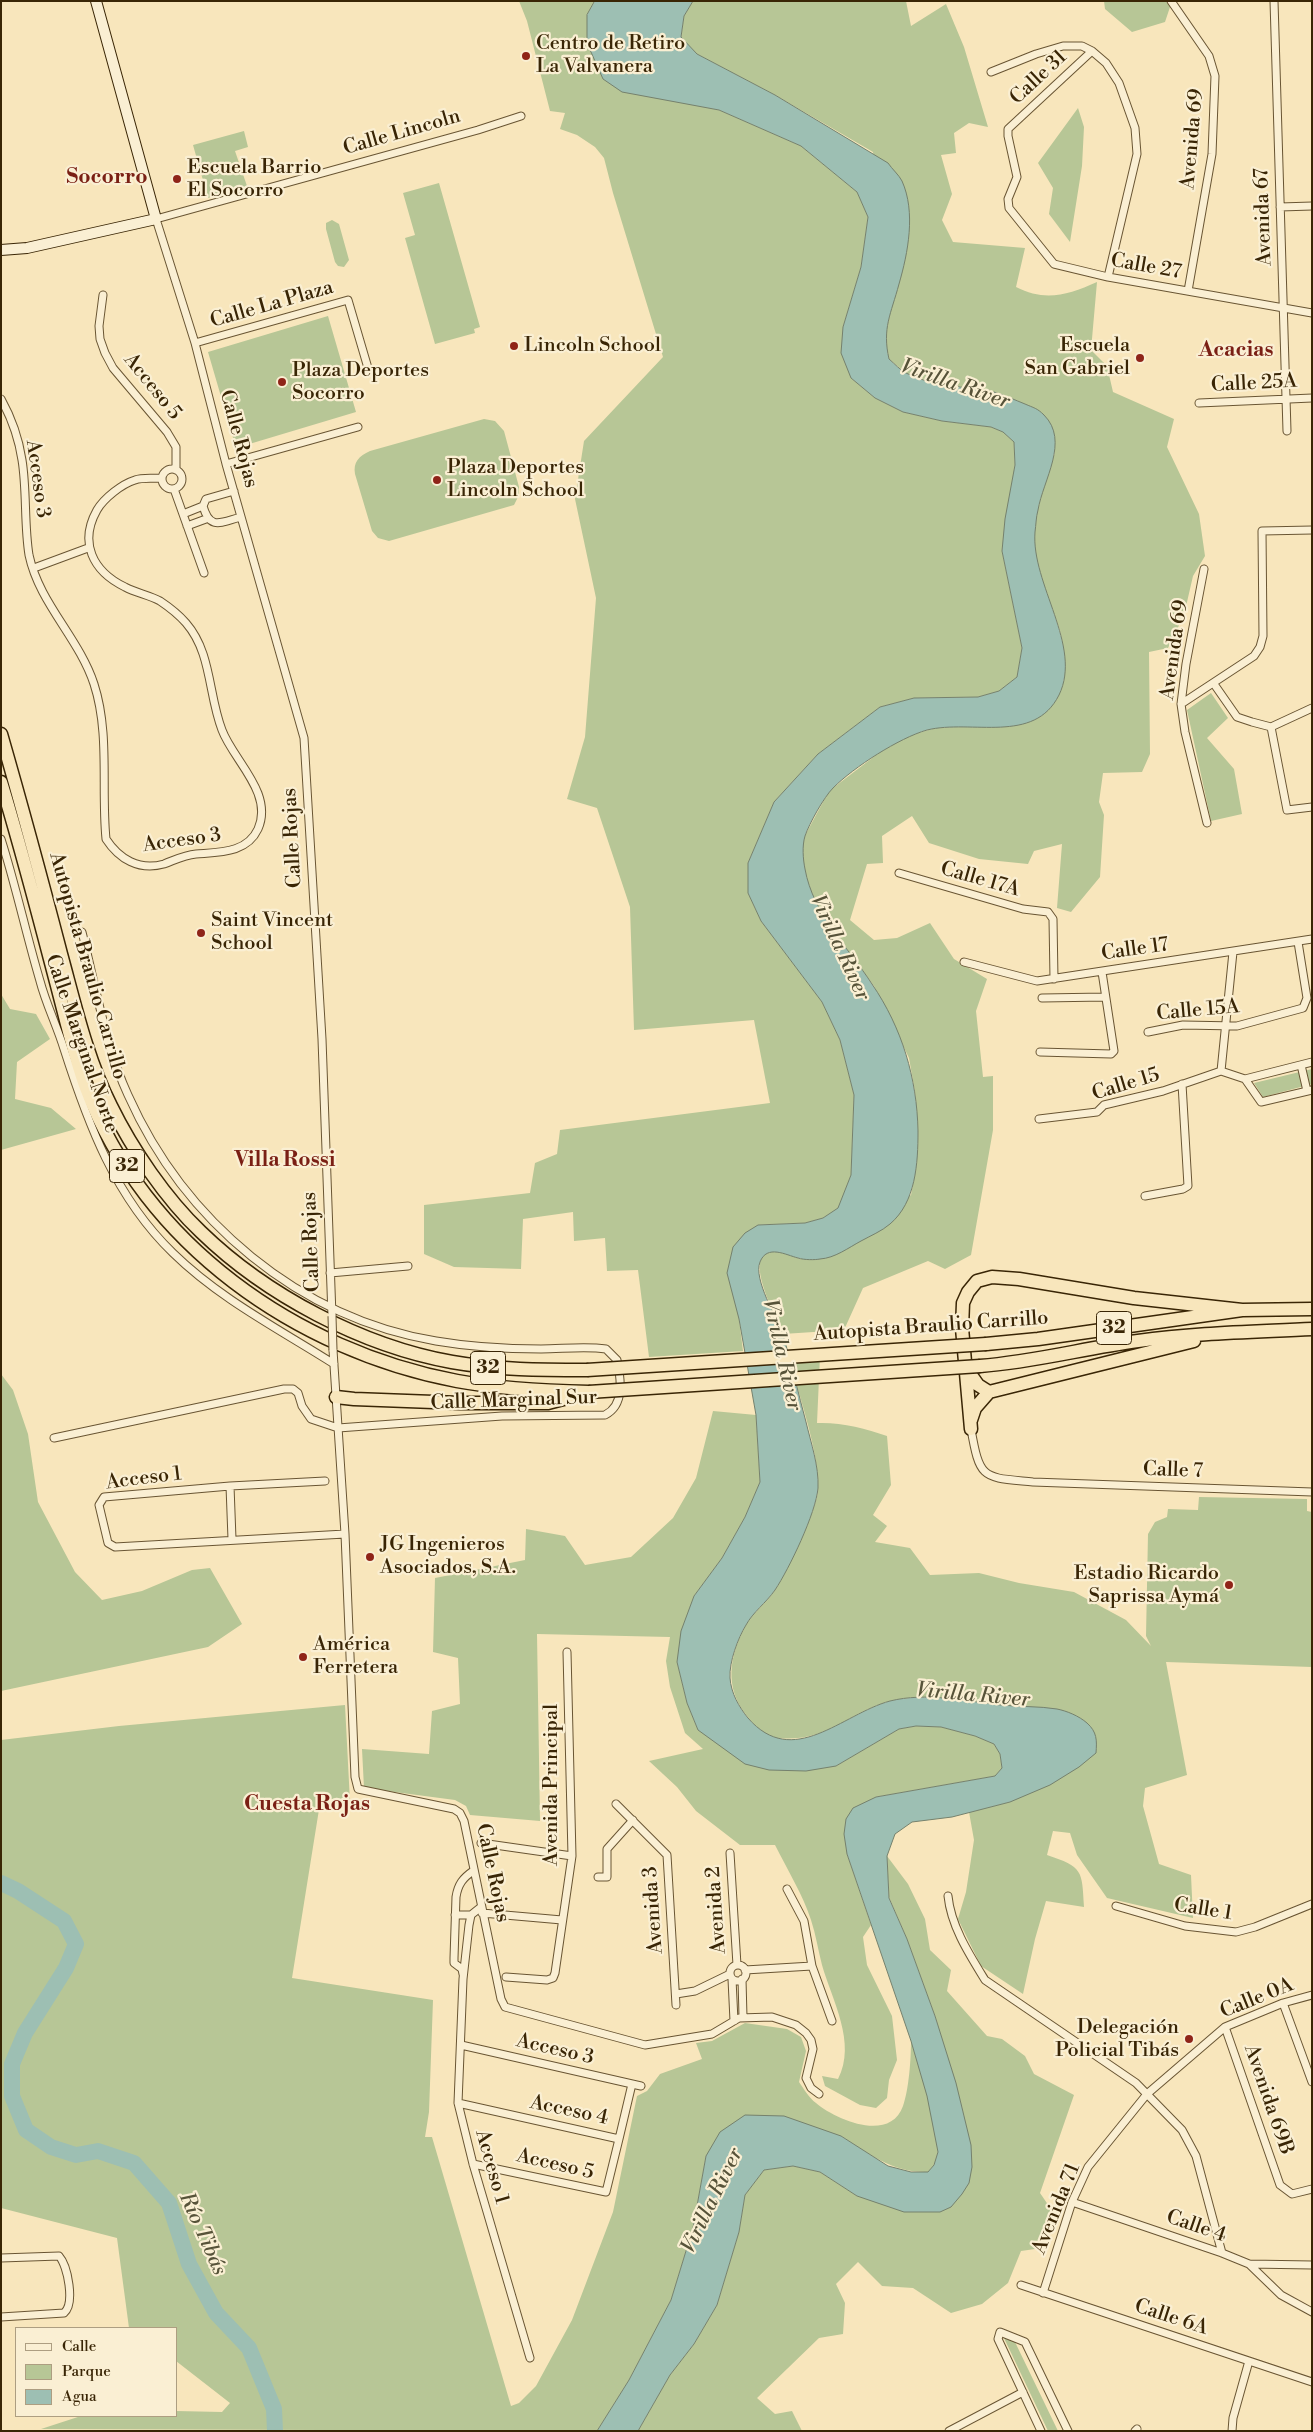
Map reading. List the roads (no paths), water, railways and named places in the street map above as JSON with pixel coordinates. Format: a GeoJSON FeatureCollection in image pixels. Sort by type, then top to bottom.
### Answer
{"type":"FeatureCollection","features":[{"type":"Feature","properties":{"kind":"highway","name":"Autopista Braulio Carrillo"},"geometry":{"type":"LineString","coordinates":[[1,734],[71,990],[96,1073],[110,1105],[129,1140],[174,1203],[200,1232],[291,1300],[322,1318],[391,1346],[449,1362],[488,1368],[587,1370],[986,1344],[1038,1339],[1242,1310],[1312,1309]]}},
{"type":"Feature","properties":{"kind":"highway","name":"Autopista Braulio Carrillo"},"geometry":{"type":"LineString","coordinates":[[1,782],[86,1088],[115,1147],[137,1181],[172,1226],[209,1263],[264,1305],[288,1320],[370,1356],[457,1381],[519,1390],[589,1392],[1027,1362],[1137,1341],[1223,1333],[1312,1329]]}},
{"type":"Feature","properties":{"kind":"highway"},"geometry":{"type":"LineString","coordinates":[[971,1430],[963,1362],[964,1303],[968,1292],[977,1281],[992,1277],[1027,1280],[1134,1298],[1242,1310]]}},
{"type":"Feature","properties":{"kind":"highway"},"geometry":{"type":"LineString","coordinates":[[971,1430],[975,1408],[990,1392],[1223,1333]]}},
{"type":"Feature","properties":{"kind":"highway"},"geometry":{"type":"LineString","coordinates":[[963,1362],[968,1375],[978,1385],[990,1392]]}},
{"type":"Feature","properties":{"kind":"highway"},"geometry":{"type":"LineString","coordinates":[[336,1397],[422,1402],[548,1403],[589,1392]]}},
{"type":"Feature","properties":{"kind":"street","name":"Calle Rojas"},"geometry":{"type":"LineString","coordinates":[[96,1],[156,219],[195,343],[226,464],[304,738],[322,1039],[333,1350],[345,1534],[356,1784],[362,1791],[454,1809],[460,1813],[464,1821],[501,1999],[508,2009],[645,2045],[712,2034],[743,2018],[772,2017],[796,2025],[811,2040],[813,2049],[806,2078],[811,2088],[819,2094]]}},
{"type":"Feature","properties":{"kind":"street","name":"Avenida 69"},"geometry":{"type":"LineString","coordinates":[[1171,1],[1209,56],[1215,76],[1212,154],[1188,291]]}},
{"type":"Feature","properties":{"kind":"street","name":"Avenida 67"},"geometry":{"type":"LineString","coordinates":[[1274,1],[1286,431]]}},
{"type":"Feature","properties":{"kind":"street"},"geometry":{"type":"LineString","coordinates":[[992,72],[1036,54],[1063,46],[1082,46],[1092,51],[1106,63],[1119,83],[1135,128],[1137,154],[1108,277]]}},
{"type":"Feature","properties":{"kind":"street","name":"Calle 31"},"geometry":{"type":"LineString","coordinates":[[1008,199],[1017,177],[1008,129],[1092,51]]}},
{"type":"Feature","properties":{"kind":"street","name":"Calle Lincoln"},"geometry":{"type":"LineString","coordinates":[[1,250],[27,248],[156,219],[478,130],[521,116]]}},
{"type":"Feature","properties":{"kind":"street","name":"Calle 27"},"geometry":{"type":"LineString","coordinates":[[1008,199],[1009,208],[1054,264],[1108,277],[1312,313]]}},
{"type":"Feature","properties":{"kind":"street"},"geometry":{"type":"LineString","coordinates":[[1280,207],[1312,206]]}},
{"type":"Feature","properties":{"kind":"street","name":"Acceso 5"},"geometry":{"type":"LineString","coordinates":[[103,295],[100,339],[105,353],[113,368],[167,432],[176,447],[176,470]]}},
{"type":"Feature","properties":{"kind":"street","name":"Calle La Plaza"},"geometry":{"type":"LineString","coordinates":[[195,343],[348,300],[368,368]]}},
{"type":"Feature","properties":{"kind":"street","name":"Calle 25A"},"geometry":{"type":"LineString","coordinates":[[1199,403],[1312,398]]}},
{"type":"Feature","properties":{"kind":"street","name":"Acceso 3"},"geometry":{"type":"LineString","coordinates":[[1,399],[9,413],[22,459],[30,555],[36,580],[85,663],[94,684],[100,712],[106,839],[115,852],[128,861],[142,866],[162,864],[186,855],[227,852],[242,847],[254,838],[261,821],[262,807],[257,792],[222,731],[201,645],[186,623],[173,610],[159,601],[124,587],[105,574],[88,548]]}},
{"type":"Feature","properties":{"kind":"street"},"geometry":{"type":"LineString","coordinates":[[226,464],[358,427]]}},
{"type":"Feature","properties":{"kind":"street"},"geometry":{"type":"LineString","coordinates":[[167,470],[176,470],[181,475],[182,481],[174,489],[165,487],[162,478],[167,470]]}},
{"type":"Feature","properties":{"kind":"street"},"geometry":{"type":"LineString","coordinates":[[34,568],[88,548],[91,520],[99,506],[109,496],[134,480],[162,478]]}},
{"type":"Feature","properties":{"kind":"street"},"geometry":{"type":"LineString","coordinates":[[174,489],[204,573]]}},
{"type":"Feature","properties":{"kind":"street"},"geometry":{"type":"LineString","coordinates":[[206,519],[203,506],[206,499],[234,491]]}},
{"type":"Feature","properties":{"kind":"street"},"geometry":{"type":"LineString","coordinates":[[183,514],[203,506]]}},
{"type":"Feature","properties":{"kind":"street"},"geometry":{"type":"LineString","coordinates":[[187,526],[206,519],[215,523],[241,517]]}},
{"type":"Feature","properties":{"kind":"street"},"geometry":{"type":"LineString","coordinates":[[1181,704],[1254,656],[1260,647],[1263,636],[1262,532],[1312,530]]}},
{"type":"Feature","properties":{"kind":"street","name":"Avenida 69"},"geometry":{"type":"LineString","coordinates":[[1204,569],[1186,664],[1181,704],[1207,823]]}},
{"type":"Feature","properties":{"kind":"street"},"geometry":{"type":"LineString","coordinates":[[1214,684],[1237,717],[1272,726],[1312,708]]}},
{"type":"Feature","properties":{"kind":"street"},"geometry":{"type":"LineString","coordinates":[[1272,726],[1287,810],[1312,807]]}},
{"type":"Feature","properties":{"kind":"street","name":"Calle Marginal Norte"},"geometry":{"type":"LineString","coordinates":[[1,839],[40,984],[64,1047],[78,1096],[107,1161],[131,1204],[151,1230],[172,1252],[220,1294],[334,1364]]}},
{"type":"Feature","properties":{"kind":"street","name":"Calle 17A"},"geometry":{"type":"LineString","coordinates":[[899,873],[1023,910],[1048,912],[1052,915],[1054,979]]}},
{"type":"Feature","properties":{"kind":"street","name":"Calle Marginal Sur"},"geometry":{"type":"LineString","coordinates":[[82,932],[118,1071],[124,1088],[152,1142],[183,1190],[222,1232],[260,1265],[332,1313],[381,1328],[435,1341],[494,1348],[606,1349],[617,1360],[620,1374],[618,1402],[613,1411],[605,1415],[502,1416],[338,1428]]}},
{"type":"Feature","properties":{"kind":"street","name":"Calle 17"},"geometry":{"type":"LineString","coordinates":[[964,962],[1032,980],[1054,979],[1312,939]]}},
{"type":"Feature","properties":{"kind":"street","name":"Calle 15A"},"geometry":{"type":"LineString","coordinates":[[1148,1032],[1183,1025],[1237,1026],[1303,1008],[1307,1004],[1298,942]]}},
{"type":"Feature","properties":{"kind":"street"},"geometry":{"type":"LineString","coordinates":[[1233,952],[1221,1071],[1244,1080],[1261,1102],[1309,1090],[1301,1065]]}},
{"type":"Feature","properties":{"kind":"street"},"geometry":{"type":"LineString","coordinates":[[1040,1052],[1111,1054],[1114,1051],[1102,972]]}},
{"type":"Feature","properties":{"kind":"street"},"geometry":{"type":"LineString","coordinates":[[1042,998],[1105,998]]}},
{"type":"Feature","properties":{"kind":"street"},"geometry":{"type":"LineString","coordinates":[[1244,1080],[1312,1062]]}},
{"type":"Feature","properties":{"kind":"street","name":"Calle 15"},"geometry":{"type":"LineString","coordinates":[[1039,1119],[1097,1112],[1104,1105],[1182,1084],[1221,1071]]}},
{"type":"Feature","properties":{"kind":"street"},"geometry":{"type":"LineString","coordinates":[[1145,1196],[1183,1189],[1188,1186],[1182,1084]]}},
{"type":"Feature","properties":{"kind":"street"},"geometry":{"type":"LineString","coordinates":[[330,1273],[408,1266]]}},
{"type":"Feature","properties":{"kind":"street"},"geometry":{"type":"LineString","coordinates":[[54,1438],[284,1389],[292,1389],[298,1393],[302,1406],[311,1419],[338,1428]]}},
{"type":"Feature","properties":{"kind":"street","name":"Calle 7"},"geometry":{"type":"LineString","coordinates":[[971,1430],[977,1462],[987,1474],[1001,1479],[1033,1482],[1312,1492]]}},
{"type":"Feature","properties":{"kind":"street","name":"Acceso 1"},"geometry":{"type":"LineString","coordinates":[[325,1481],[230,1486],[104,1497],[99,1504],[108,1543],[112,1546],[345,1534]]}},
{"type":"Feature","properties":{"kind":"street"},"geometry":{"type":"LineString","coordinates":[[230,1486],[232,1539]]}},
{"type":"Feature","properties":{"kind":"street","name":"Avenida Principal"},"geometry":{"type":"LineString","coordinates":[[506,1978],[547,1980],[554,1976],[572,1856],[567,1652]]}},
{"type":"Feature","properties":{"kind":"street","name":"Avenida 3"},"geometry":{"type":"LineString","coordinates":[[616,1804],[667,1855],[676,2005]]}},
{"type":"Feature","properties":{"kind":"street"},"geometry":{"type":"LineString","coordinates":[[598,1878],[607,1877],[607,1848],[633,1820]]}},
{"type":"Feature","properties":{"kind":"street"},"geometry":{"type":"LineString","coordinates":[[481,1843],[572,1856]]}},
{"type":"Feature","properties":{"kind":"street","name":"Avenida 2"},"geometry":{"type":"LineString","coordinates":[[730,1853],[737,1965]]}},
{"type":"Feature","properties":{"kind":"street"},"geometry":{"type":"LineString","coordinates":[[464,1979],[462,1968],[454,1963],[458,1887],[464,1878],[473,1871]]}},
{"type":"Feature","properties":{"kind":"street"},"geometry":{"type":"LineString","coordinates":[[787,1889],[804,1921],[812,1966],[832,2021]]}},
{"type":"Feature","properties":{"kind":"street"},"geometry":{"type":"LineString","coordinates":[[948,1896],[950,1913],[985,1980],[1116,2069],[1148,2094],[1182,2130],[1196,2156],[1222,2253]]}},
{"type":"Feature","properties":{"kind":"street","name":"Calle 1"},"geometry":{"type":"LineString","coordinates":[[1116,1906],[1185,1926],[1236,1932],[1255,1927],[1312,1904]]}},
{"type":"Feature","properties":{"kind":"street"},"geometry":{"type":"LineString","coordinates":[[456,1915],[471,1915],[481,1910],[562,1920]]}},
{"type":"Feature","properties":{"kind":"street","name":"Acceso 1"},"geometry":{"type":"LineString","coordinates":[[471,1915],[464,1979],[458,2104],[473,2164],[530,2358]]}},
{"type":"Feature","properties":{"kind":"street","name":"Avenida 2"},"geometry":{"type":"LineString","coordinates":[[737,1965],[745,1970],[742,1980],[743,2018]]}},
{"type":"Feature","properties":{"kind":"street","name":"Avenida 2"},"geometry":{"type":"LineString","coordinates":[[734,2021],[731,1977],[732,1967],[737,1965]]}},
{"type":"Feature","properties":{"kind":"street"},"geometry":{"type":"LineString","coordinates":[[745,1970],[812,1966]]}},
{"type":"Feature","properties":{"kind":"street"},"geometry":{"type":"LineString","coordinates":[[676,1994],[695,1992],[731,1977]]}},
{"type":"Feature","properties":{"kind":"street","name":"Avenida 2"},"geometry":{"type":"LineString","coordinates":[[731,1977],[742,1980]]}},
{"type":"Feature","properties":{"kind":"street","name":"Calle 0A"},"geometry":{"type":"LineString","coordinates":[[1148,2094],[1225,2027],[1283,2003],[1312,1995]]}},
{"type":"Feature","properties":{"kind":"street"},"geometry":{"type":"LineString","coordinates":[[1283,2003],[1312,2082]]}},
{"type":"Feature","properties":{"kind":"street","name":"Avenida 69B"},"geometry":{"type":"LineString","coordinates":[[1225,2027],[1280,2185],[1292,2194],[1312,2189]]}},
{"type":"Feature","properties":{"kind":"street","name":"Acceso 3"},"geometry":{"type":"LineString","coordinates":[[461,2045],[641,2086]]}},
{"type":"Feature","properties":{"kind":"street","name":"Acceso 4"},"geometry":{"type":"LineString","coordinates":[[458,2104],[619,2138],[632,2084]]}},
{"type":"Feature","properties":{"kind":"street","name":"Avenida 71"},"geometry":{"type":"LineString","coordinates":[[1043,2293],[1072,2202],[1088,2167],[1148,2094]]}},
{"type":"Feature","properties":{"kind":"street","name":"Acceso 5"},"geometry":{"type":"LineString","coordinates":[[473,2164],[606,2192],[619,2138]]}},
{"type":"Feature","properties":{"kind":"street","name":"Calle 4"},"geometry":{"type":"LineString","coordinates":[[1072,2202],[1249,2264],[1312,2265]]}},
{"type":"Feature","properties":{"kind":"street"},"geometry":{"type":"LineString","coordinates":[[1,2258],[59,2256],[67,2268],[69,2300],[66,2312],[53,2315],[1,2317]]}},
{"type":"Feature","properties":{"kind":"street"},"geometry":{"type":"LineString","coordinates":[[1249,2264],[1280,2295],[1312,2312]]}},
{"type":"Feature","properties":{"kind":"street","name":"Calle 6A"},"geometry":{"type":"LineString","coordinates":[[1021,2285],[1312,2382]]}},
{"type":"Feature","properties":{"kind":"street"},"geometry":{"type":"LineString","coordinates":[[1041,2431],[998,2339],[1000,2332],[1024,2342],[1068,2431]]}},
{"type":"Feature","properties":{"kind":"street"},"geometry":{"type":"LineString","coordinates":[[1232,2431],[1233,2418],[1249,2361]]}},
{"type":"Feature","properties":{"kind":"street"},"geometry":{"type":"LineString","coordinates":[[949,2431],[1023,2392]]}},
{"type":"Feature","properties":{"kind":"water","name":"Virilla River"},"geometry":{"type":"Polygon","coordinates":[[[595,1],[693,1],[684,16],[681,37],[697,54],[775,95],[888,163],[902,181],[909,206],[910,219],[908,246],[887,330],[886,338],[889,359],[904,372],[916,378],[938,384],[994,392],[1035,408],[1044,415],[1051,425],[1055,437],[1053,461],[1041,498],[1035,532],[1040,573],[1061,636],[1065,656],[1065,676],[1059,695],[1048,710],[1034,720],[1018,725],[1001,727],[945,727],[927,730],[890,746],[853,771],[833,788],[817,811],[805,836],[803,848],[804,865],[815,901],[832,930],[863,970],[883,1001],[906,1054],[915,1092],[917,1111],[916,1169],[914,1181],[905,1205],[899,1215],[883,1229],[831,1257],[815,1260],[803,1259],[772,1252],[767,1253],[760,1262],[760,1278],[763,1288],[783,1335],[792,1368],[814,1455],[818,1488],[807,1526],[787,1569],[775,1590],[749,1620],[740,1637],[731,1665],[730,1678],[732,1689],[748,1718],[765,1733],[782,1739],[800,1739],[818,1734],[890,1701],[917,1697],[1061,1710],[1077,1716],[1087,1723],[1096,1736],[1096,1753],[1079,1767],[1050,1785],[1010,1802],[952,1817],[912,1822],[895,1834],[887,1856],[889,1898],[907,1939],[935,2016],[956,2083],[971,2145],[972,2167],[969,2183],[962,2194],[951,2207],[940,2212],[904,2212],[857,2196],[820,2172],[793,2166],[764,2170],[745,2195],[739,2232],[717,2305],[694,2344],[670,2375],[638,2431],[597,2431],[629,2380],[671,2300],[693,2228],[706,2156],[720,2132],[745,2115],[784,2116],[841,2136],[888,2166],[911,2172],[928,2172],[934,2165],[938,2152],[927,2096],[911,2041],[847,1854],[844,1834],[846,1819],[853,1808],[876,1797],[995,1776],[1002,1768],[1000,1754],[994,1744],[975,1736],[941,1727],[916,1726],[899,1729],[836,1766],[806,1771],[769,1770],[745,1764],[698,1730],[687,1703],[677,1662],[681,1631],[694,1596],[722,1558],[745,1517],[760,1482],[756,1415],[739,1319],[727,1273],[733,1247],[745,1233],[758,1225],[805,1223],[823,1218],[838,1208],[851,1175],[854,1095],[840,1040],[822,1002],[761,921],[748,893],[748,863],[774,802],[818,754],[880,707],[914,698],[978,697],[999,691],[1017,677],[1022,648],[1002,551],[1005,519],[1015,465],[1014,442],[1003,432],[991,427],[942,421],[903,412],[875,398],[851,378],[841,353],[843,327],[861,267],[868,217],[857,192],[801,146],[719,110],[622,92],[603,79],[587,43],[587,15],[595,1]]]}},
{"type":"Feature","properties":{"kind":"waterway","name":"Río Tibás"},"geometry":{"type":"LineString","coordinates":[[1,1883],[18,1891],[64,1921],[76,1944],[66,1968],[25,2033],[12,2064],[12,2096],[26,2130],[51,2147],[76,2155],[98,2151],[134,2163],[169,2203],[189,2264],[216,2313],[249,2348],[274,2409],[275,2431]]}},
{"type":"Feature","properties":{"kind":"place","name":"Centro de Retiro La Valvanera"},"geometry":{"type":"Point","coordinates":[526,56]}},
{"type":"Feature","properties":{"kind":"place","name":"Escuela Barrio El Socorro"},"geometry":{"type":"Point","coordinates":[177,179]}},
{"type":"Feature","properties":{"kind":"place","name":"Lincoln School"},"geometry":{"type":"Point","coordinates":[514,346]}},
{"type":"Feature","properties":{"kind":"place","name":"Escuela San Gabriel"},"geometry":{"type":"Point","coordinates":[1140,358]}},
{"type":"Feature","properties":{"kind":"place","name":"Plaza Deportes Socorro"},"geometry":{"type":"Point","coordinates":[282,382]}},
{"type":"Feature","properties":{"kind":"place","name":"Plaza Deportes Lincoln School"},"geometry":{"type":"Point","coordinates":[437,480]}},
{"type":"Feature","properties":{"kind":"place","name":"Saint Vincent School"},"geometry":{"type":"Point","coordinates":[201,933]}},
{"type":"Feature","properties":{"kind":"place","name":"JG Ingenieros Asociados, S.A."},"geometry":{"type":"Point","coordinates":[370,1557]}},
{"type":"Feature","properties":{"kind":"place","name":"Estadio Ricardo Saprissa Aymá"},"geometry":{"type":"Point","coordinates":[1229,1585]}},
{"type":"Feature","properties":{"kind":"place","name":"América Ferretera"},"geometry":{"type":"Point","coordinates":[303,1657]}},
{"type":"Feature","properties":{"kind":"place","name":"Delegación Policial Tibás"},"geometry":{"type":"Point","coordinates":[1189,2039]}},
{"type":"Feature","properties":{"kind":"district","name":"Socorro"},"geometry":{"type":"Point","coordinates":[107,178]}},
{"type":"Feature","properties":{"kind":"district","name":"Acacias"},"geometry":{"type":"Point","coordinates":[1236,351]}},
{"type":"Feature","properties":{"kind":"district","name":"Villa Rossi"},"geometry":{"type":"Point","coordinates":[285,1161]}},
{"type":"Feature","properties":{"kind":"district","name":"Cuesta Rojas"},"geometry":{"type":"Point","coordinates":[307,1805]}}]}
